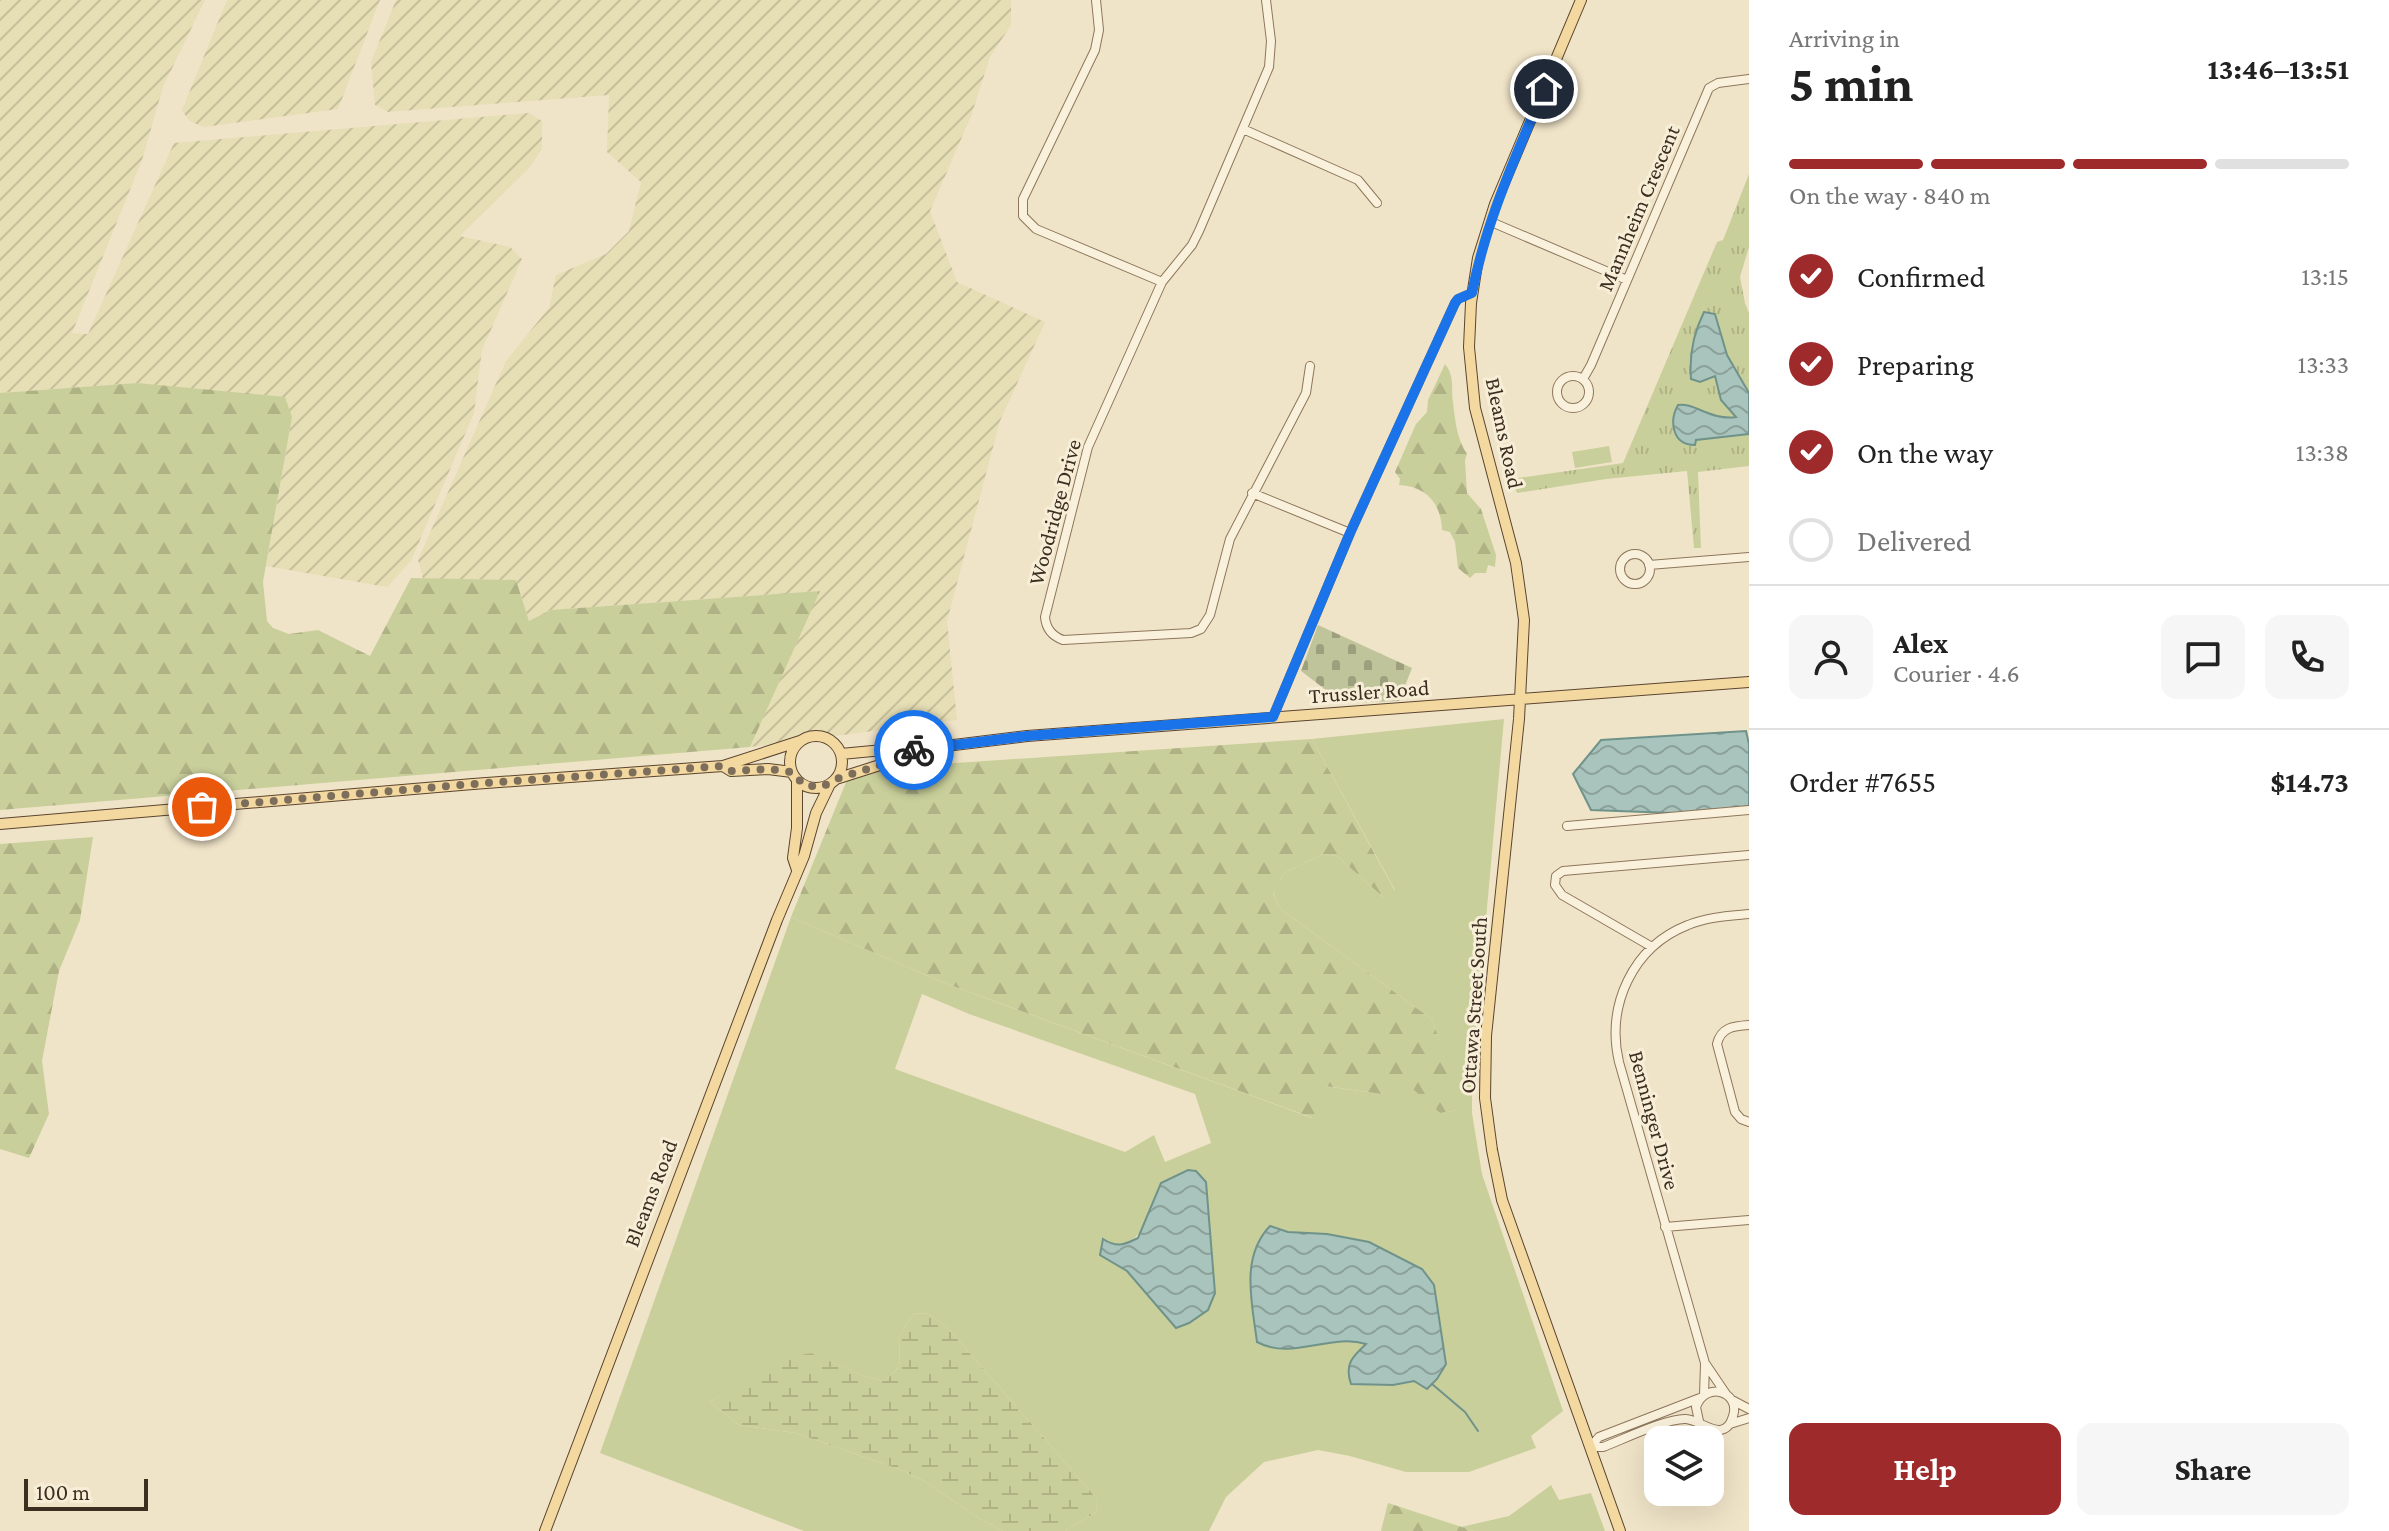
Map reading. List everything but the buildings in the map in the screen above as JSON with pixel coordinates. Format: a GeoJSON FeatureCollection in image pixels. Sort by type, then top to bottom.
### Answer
{"type":"FeatureCollection","features":[{"type":"Feature","properties":{"kind":"main road","name":"Bleams Road"},"geometry":{"type":"LineString","coordinates":[[1519,701],[1524,644],[1522,603],[1513,552],[1475,408],[1469,347],[1472,293],[1489,221],[1581,0]]}},
{"type":"Feature","properties":{"kind":"main road","name":"Trussler Road"},"geometry":{"type":"LineString","coordinates":[[841,754],[883,750],[897,752],[1027,736],[1749,682]]}},
{"type":"Feature","properties":{"kind":"main road","name":"Ottawa Street South"},"geometry":{"type":"LineString","coordinates":[[1519,701],[1486,1036],[1485,1098],[1502,1200],[1620,1531]]}},
{"type":"Feature","properties":{"kind":"main road"},"geometry":{"type":"LineString","coordinates":[[0,824],[723,766],[815,735],[838,746],[841,754],[841,771],[833,781],[813,788],[795,776],[768,769],[731,771],[723,766]]}},
{"type":"Feature","properties":{"kind":"main road"},"geometry":{"type":"LineString","coordinates":[[795,776],[791,756],[800,741]]}},
{"type":"Feature","properties":{"kind":"main road","name":"Trussler Road"},"geometry":{"type":"LineString","coordinates":[[833,781],[883,764],[897,752]]}},
{"type":"Feature","properties":{"kind":"main road","name":"Bleams Road"},"geometry":{"type":"LineString","coordinates":[[795,776],[797,828],[793,858],[797,870]]}},
{"type":"Feature","properties":{"kind":"main road","name":"Bleams Road"},"geometry":{"type":"LineString","coordinates":[[545,1531],[686,1154],[804,856],[816,813],[833,781]]}},
{"type":"Feature","properties":{"kind":"street"},"geometry":{"type":"LineString","coordinates":[[1096,0],[1099,30],[1095,50],[1023,199],[1023,216],[1036,229],[1162,282]]}},
{"type":"Feature","properties":{"kind":"street","name":"Woodridge Drive"},"geometry":{"type":"LineString","coordinates":[[1266,0],[1271,41],[1269,67],[1192,245],[1162,282],[1088,447],[1045,617],[1048,629],[1063,640],[1191,633],[1201,629],[1209,619],[1230,539],[1306,393],[1310,366]]}},
{"type":"Feature","properties":{"kind":"street","name":"Mannheim Crescent"},"geometry":{"type":"LineString","coordinates":[[1583,379],[1709,88],[1718,83],[1749,79]]}},
{"type":"Feature","properties":{"kind":"street"},"geometry":{"type":"LineString","coordinates":[[1243,129],[1358,180],[1377,203]]}},
{"type":"Feature","properties":{"kind":"street"},"geometry":{"type":"LineString","coordinates":[[1489,221],[1627,280]]}},
{"type":"Feature","properties":{"kind":"street"},"geometry":{"type":"LineString","coordinates":[[1273,717],[1350,533],[1455,303],[1472,293]]}},
{"type":"Feature","properties":{"kind":"street"},"geometry":{"type":"LineString","coordinates":[[1252,493],[1350,533]]}},
{"type":"Feature","properties":{"kind":"street"},"geometry":{"type":"LineString","coordinates":[[1649,565],[1749,557]]}},
{"type":"Feature","properties":{"kind":"street"},"geometry":{"type":"LineString","coordinates":[[1567,826],[1749,810]]}},
{"type":"Feature","properties":{"kind":"street"},"geometry":{"type":"LineString","coordinates":[[1652,947],[1562,895],[1555,885],[1556,876],[1563,871],[1749,855]]}},
{"type":"Feature","properties":{"kind":"street","name":"Benninger Drive"},"geometry":{"type":"LineString","coordinates":[[1749,914],[1692,923],[1672,932],[1652,947],[1635,966],[1625,984],[1616,1012],[1615,1032],[1619,1062],[1705,1363],[1729,1397],[1749,1409]]}},
{"type":"Feature","properties":{"kind":"street"},"geometry":{"type":"LineString","coordinates":[[1749,1025],[1726,1029],[1717,1044],[1735,1112],[1749,1122]]}},
{"type":"Feature","properties":{"kind":"street"},"geometry":{"type":"LineString","coordinates":[[1665,1227],[1749,1220]]}},
{"type":"Feature","properties":{"kind":"street","name":"Benninger Drive"},"geometry":{"type":"LineString","coordinates":[[1699,1421],[1696,1407],[1702,1396],[1705,1363]]}},
{"type":"Feature","properties":{"kind":"street"},"geometry":{"type":"LineString","coordinates":[[1590,1447],[1599,1437],[1715,1391],[1729,1397],[1734,1412],[1729,1424]]}},
{"type":"Feature","properties":{"kind":"street"},"geometry":{"type":"LineString","coordinates":[[1590,1447],[1603,1447],[1672,1421],[1699,1421],[1713,1430],[1749,1418]]}},
{"type":"Feature","properties":{"kind":"shaded area"},"geometry":{"type":"Polygon","coordinates":[[[0,0],[205,0],[163,87],[142,160],[72,333],[88,334],[174,143],[529,113],[542,121],[542,149],[529,168],[460,236],[510,247],[522,259],[482,350],[474,413],[411,561],[387,587],[266,566],[292,417],[137,383],[0,393],[0,0]]]}},
{"type":"Feature","properties":{"kind":"shaded area"},"geometry":{"type":"Polygon","coordinates":[[[227,0],[380,0],[338,109],[204,127],[189,121],[182,110],[227,0]]]}},
{"type":"Feature","properties":{"kind":"shaded area"},"geometry":{"type":"Polygon","coordinates":[[[396,0],[1011,0],[1011,25],[990,57],[971,116],[930,211],[957,282],[1045,322],[1000,421],[947,621],[957,720],[750,747],[819,591],[550,610],[529,621],[516,580],[423,579],[418,560],[506,361],[549,308],[556,275],[606,254],[629,231],[641,182],[607,152],[609,95],[388,112],[375,105],[371,62],[396,0]]]}},
{"type":"Feature","properties":{"kind":"green space"},"geometry":{"type":"Polygon","coordinates":[[[1749,174],[1749,247],[1740,277],[1749,313],[1749,466],[1698,472],[1701,548],[1694,548],[1687,471],[1606,479],[1517,493],[1511,479],[1623,463],[1717,242],[1723,240],[1749,174]]]}},
{"type":"Feature","properties":{"kind":"green space"},"geometry":{"type":"Polygon","coordinates":[[[1445,364],[1451,378],[1457,430],[1467,454],[1467,493],[1481,509],[1496,555],[1495,567],[1488,565],[1486,573],[1475,573],[1470,578],[1458,568],[1455,542],[1450,532],[1442,530],[1435,504],[1424,492],[1399,485],[1400,479],[1395,472],[1416,424],[1427,412],[1428,400],[1445,364]]]}},
{"type":"Feature","properties":{"kind":"green space"},"geometry":{"type":"Polygon","coordinates":[[[137,383],[285,397],[292,417],[263,582],[267,621],[273,628],[289,634],[318,630],[370,656],[411,578],[516,580],[529,621],[550,610],[820,591],[750,747],[0,810],[0,393],[137,383]]]}},
{"type":"Feature","properties":{"kind":"green space"},"geometry":{"type":"Polygon","coordinates":[[[1609,446],[1612,462],[1575,468],[1572,452],[1609,446]]]}},
{"type":"Feature","properties":{"kind":"green space"},"geometry":{"type":"Polygon","coordinates":[[[1318,625],[1412,668],[1399,701],[1343,703],[1301,671],[1318,625]]]}},
{"type":"Feature","properties":{"kind":"green space"},"geometry":{"type":"Polygon","coordinates":[[[1504,719],[1472,1075],[1472,1113],[1482,1174],[1563,1411],[1531,1436],[1536,1448],[1469,1472],[1406,1472],[1318,1450],[1264,1462],[1226,1497],[1209,1531],[1065,1531],[1096,1512],[1098,1500],[946,1326],[927,1313],[913,1314],[900,1335],[899,1367],[885,1381],[866,1377],[810,1353],[741,1382],[710,1402],[739,1425],[796,1433],[904,1471],[1003,1531],[804,1531],[600,1453],[791,917],[942,982],[1312,1118],[1324,1086],[1381,1094],[1406,1082],[1440,1113],[1458,1110],[1433,1020],[1279,908],[1273,892],[1284,873],[1323,854],[1337,856],[1383,897],[1395,890],[1312,739],[1504,719]],[[922,994],[895,1069],[1125,1152],[1154,1135],[1165,1162],[1211,1143],[1195,1094],[969,1014],[922,994]],[[1147,1221],[1124,1244],[1118,1245],[1104,1239],[1100,1255],[1127,1271],[1176,1328],[1147,1221]],[[1270,1226],[1294,1349],[1352,1339],[1368,1344],[1393,1385],[1414,1381],[1427,1389],[1288,1232],[1270,1226]]]}},
{"type":"Feature","properties":{"kind":"green space"},"geometry":{"type":"Polygon","coordinates":[[[1312,739],[1395,891],[1383,897],[1337,856],[1323,854],[1284,873],[1273,893],[1279,908],[1433,1020],[1459,1110],[1440,1113],[1406,1083],[1381,1094],[1325,1086],[1313,1118],[942,982],[791,917],[851,770],[1312,739]]]}},
{"type":"Feature","properties":{"kind":"green space"},"geometry":{"type":"Polygon","coordinates":[[[93,837],[80,920],[59,971],[42,1061],[49,1114],[29,1158],[0,1149],[0,844],[93,837]]]}},
{"type":"Feature","properties":{"kind":"green space"},"geometry":{"type":"Polygon","coordinates":[[[927,1313],[946,1326],[1098,1500],[1096,1512],[1065,1531],[1003,1531],[904,1471],[796,1433],[739,1425],[710,1402],[771,1361],[811,1353],[866,1377],[885,1381],[899,1367],[900,1335],[913,1314],[927,1313]]]}},
{"type":"Feature","properties":{"kind":"green space"},"geometry":{"type":"Polygon","coordinates":[[[1551,1485],[1559,1500],[1591,1493],[1605,1531],[1474,1531],[1461,1527],[1509,1516],[1551,1485]]]}},
{"type":"Feature","properties":{"kind":"green space"},"geometry":{"type":"Polygon","coordinates":[[[1388,1503],[1474,1531],[1381,1531],[1388,1503]]]}},
{"type":"Feature","properties":{"kind":"water"},"geometry":{"type":"Polygon","coordinates":[[[1704,312],[1715,314],[1727,355],[1749,393],[1749,434],[1696,440],[1695,445],[1681,441],[1674,431],[1678,405],[1727,418],[1736,417],[1721,400],[1715,376],[1700,382],[1691,379],[1693,345],[1704,312]]]}},
{"type":"Feature","properties":{"kind":"water"},"geometry":{"type":"Polygon","coordinates":[[[1746,731],[1749,744],[1749,806],[1700,814],[1591,810],[1573,774],[1601,740],[1746,731]]]}},
{"type":"Feature","properties":{"kind":"water"},"geometry":{"type":"Polygon","coordinates":[[[1188,1170],[1196,1171],[1206,1182],[1215,1293],[1208,1310],[1176,1328],[1127,1271],[1100,1255],[1103,1239],[1120,1244],[1138,1238],[1161,1183],[1188,1170]]]}},
{"type":"Feature","properties":{"kind":"water"},"geometry":{"type":"Polygon","coordinates":[[[1270,1226],[1288,1232],[1327,1234],[1369,1242],[1422,1269],[1434,1285],[1446,1364],[1437,1379],[1427,1389],[1414,1381],[1393,1385],[1351,1384],[1351,1361],[1366,1344],[1339,1342],[1284,1349],[1257,1342],[1251,1266],[1261,1238],[1270,1226]]]}},
{"type":"Feature","properties":{"kind":"waterway"},"geometry":{"type":"LineString","coordinates":[[1432,1384],[1465,1412],[1478,1431]]}},
{"type":"Feature","properties":{"kind":"way so far"},"geometry":{"type":"LineString","coordinates":[[202,807],[723,766],[731,771],[768,769],[792,772],[797,780],[813,788],[883,764],[897,752],[914,750]]}},
{"type":"Feature","properties":{"kind":"route"},"geometry":{"type":"LineString","coordinates":[[914,750],[1027,736],[1273,717],[1350,533],[1455,303],[1472,293],[1478,258],[1495,204],[1544,89]]}}]}
